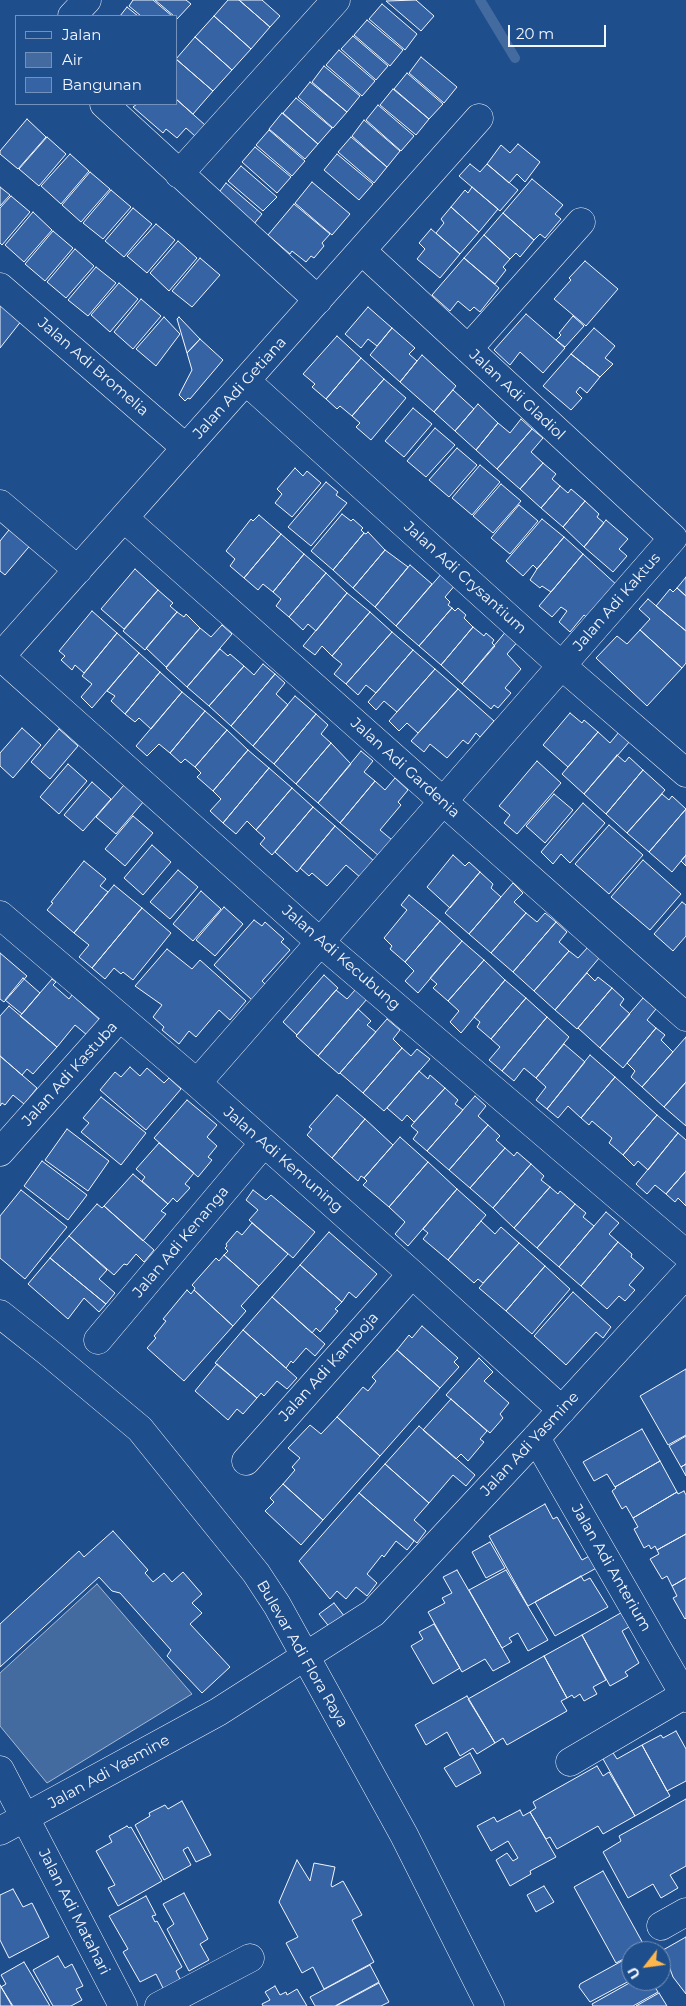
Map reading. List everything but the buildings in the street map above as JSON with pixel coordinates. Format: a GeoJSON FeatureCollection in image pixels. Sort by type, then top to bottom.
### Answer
{"type":"FeatureCollection","features":[{"type":"Feature","properties":{"kind":"street"},"geometry":{"type":"LineString","coordinates":[[70,15],[76,0]]}},
{"type":"Feature","properties":{"kind":"street"},"geometry":{"type":"LineString","coordinates":[[71,15],[86,0]]}},
{"type":"Feature","properties":{"kind":"street"},"geometry":{"type":"LineString","coordinates":[[179,174],[336,0]]}},
{"type":"Feature","properties":{"kind":"street"},"geometry":{"type":"LineString","coordinates":[[105,105],[318,300]]}},
{"type":"Feature","properties":{"kind":"street","name":"Jalan Adi Getiana"},"geometry":{"type":"LineString","coordinates":[[0,657],[479,118]]}},
{"type":"Feature","properties":{"kind":"street"},"geometry":{"type":"LineString","coordinates":[[468,349],[581,222]]}},
{"type":"Feature","properties":{"kind":"street","name":"Jalan Adi Gladiol"},"geometry":{"type":"LineString","coordinates":[[362,251],[673,538]]}},
{"type":"Feature","properties":{"kind":"street","name":"Jalan Adi Bromelia"},"geometry":{"type":"LineString","coordinates":[[0,287],[186,448]]}},
{"type":"Feature","properties":{"kind":"street","name":"Jalan Adi Crysantium"},"geometry":{"type":"LineString","coordinates":[[246,381],[562,666],[686,773]]}},
{"type":"Feature","properties":{"kind":"street"},"geometry":{"type":"LineString","coordinates":[[0,504],[78,570]]}},
{"type":"Feature","properties":{"kind":"street","name":"Jalan Adi Gardenia"},"geometry":{"type":"LineString","coordinates":[[124,518],[686,1017]]}},
{"type":"Feature","properties":{"kind":"street","name":"Jalan Adi Kaktus"},"geometry":{"type":"LineString","coordinates":[[196,1083],[673,538]]}},
{"type":"Feature","properties":{"kind":"street","name":"Jalan Adi Kecubung"},"geometry":{"type":"LineString","coordinates":[[0,657],[320,942],[685,1274]]}},
{"type":"Feature","properties":{"kind":"street","name":"Jalan Adi Kemuning"},"geometry":{"type":"LineString","coordinates":[[0,915],[196,1083],[562,1410]]}},
{"type":"Feature","properties":{"kind":"street","name":"Jalan Adi Kastuba"},"geometry":{"type":"LineString","coordinates":[[0,1152],[119,1018]]}},
{"type":"Feature","properties":{"kind":"street","name":"Jalan Adi Kenanga"},"geometry":{"type":"LineString","coordinates":[[98,1340],[264,1144]]}},
{"type":"Feature","properties":{"kind":"street","name":"Jalan Adi Kamboja"},"geometry":{"type":"LineString","coordinates":[[246,1461],[412,1274]]}},
{"type":"Feature","properties":{"kind":"street","name":"Jalan Adi Yasmine"},"geometry":{"type":"LineString","coordinates":[[0,1830],[218,1712],[373,1613],[562,1410],[685,1274]]}},
{"type":"Feature","properties":{"kind":"street","name":"Bulevar Adi Flora Raya"},"geometry":{"type":"LineString","coordinates":[[0,1314],[140,1429],[256,1573],[277,1604],[404,1835],[490,2006]]}},
{"type":"Feature","properties":{"kind":"street","name":"Jalan Adi Anterium"},"geometry":{"type":"LineString","coordinates":[[536,1438],[685,1696]]}},
{"type":"Feature","properties":{"kind":"street"},"geometry":{"type":"LineString","coordinates":[[570,1762],[685,1696]]}},
{"type":"Feature","properties":{"kind":"street","name":"Jalan Adi Matahari"},"geometry":{"type":"LineString","coordinates":[[0,1770],[123,2006]]}},
{"type":"Feature","properties":{"kind":"street"},"geometry":{"type":"LineString","coordinates":[[661,1926],[686,1912]]}},
{"type":"Feature","properties":{"kind":"street"},"geometry":{"type":"LineString","coordinates":[[159,2006],[250,1958]]}},
{"type":"Feature","properties":{"kind":"water"},"geometry":{"type":"Polygon","coordinates":[[[97,1584],[192,1694],[47,1783],[0,1726],[0,1673],[97,1584]]]}},
{"type":"Feature","properties":{"kind":"waterway"},"geometry":{"type":"LineString","coordinates":[[480,0],[515,58]]}}]}
